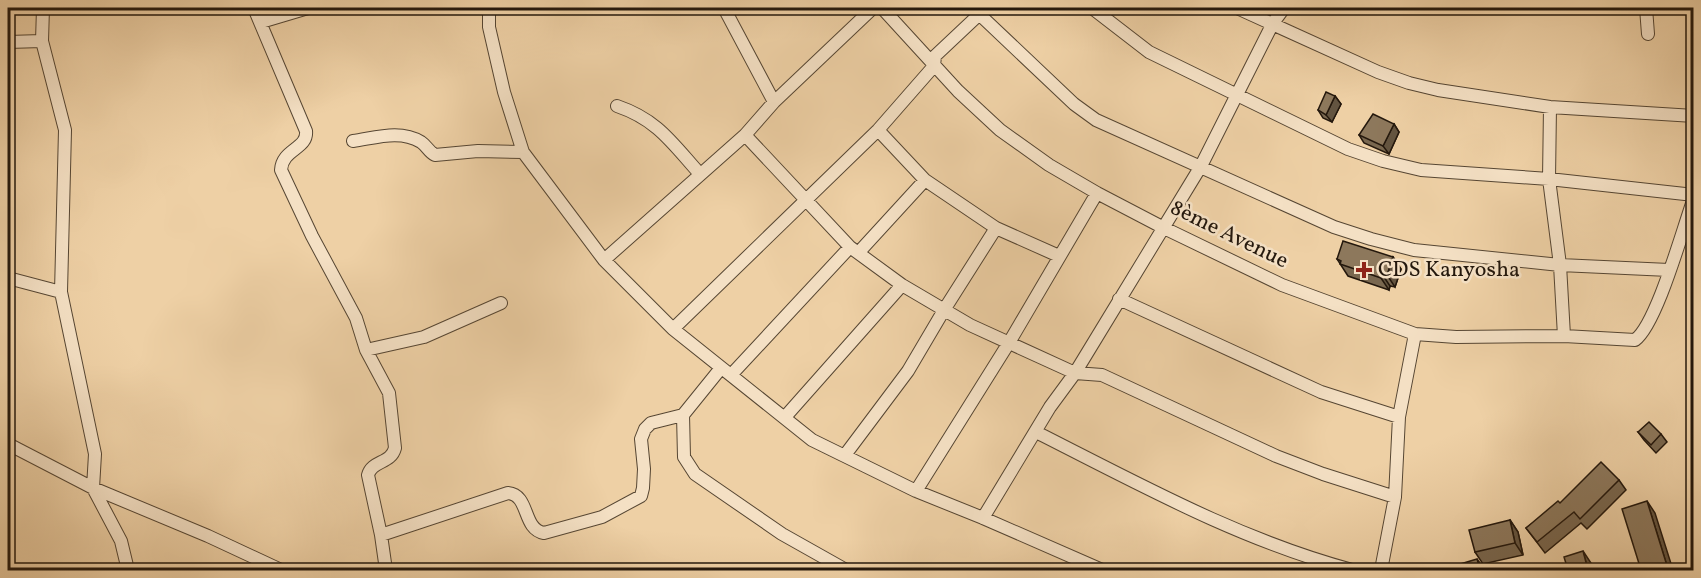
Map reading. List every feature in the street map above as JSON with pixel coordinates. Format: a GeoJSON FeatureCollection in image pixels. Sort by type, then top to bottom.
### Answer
{"type":"FeatureCollection","features":[{"type":"Feature","properties":{"kind":"street"},"geometry":{"type":"LineString","coordinates":[[43,8],[42,41],[65,130],[61,292],[95,454],[93,488],[121,541],[128,570]]}},
{"type":"Feature","properties":{"kind":"street"},"geometry":{"type":"LineString","coordinates":[[254,8],[306,131],[304,141],[287,154],[282,162],[282,170],[312,236],[356,318],[366,350],[389,393],[395,448],[393,454],[369,470],[368,475],[386,570]]}},
{"type":"Feature","properties":{"kind":"street"},"geometry":{"type":"LineString","coordinates":[[261,22],[308,8]]}},
{"type":"Feature","properties":{"kind":"street"},"geometry":{"type":"LineString","coordinates":[[489,8],[489,27],[504,92],[523,152],[604,260],[673,329],[812,440],[916,492],[983,518],[1102,570]]}},
{"type":"Feature","properties":{"kind":"street"},"geometry":{"type":"LineString","coordinates":[[724,8],[774,102]]}},
{"type":"Feature","properties":{"kind":"street"},"geometry":{"type":"LineString","coordinates":[[604,260],[745,135],[774,102],[873,8]]}},
{"type":"Feature","properties":{"kind":"street","name":"8ème Avenue"},"geometry":{"type":"LineString","coordinates":[[882,8],[957,91],[1000,130],[1049,165],[1097,194],[1282,285],[1415,334],[1456,337],[1564,336],[1635,340],[1641,336],[1654,311],[1669,270]]}},
{"type":"Feature","properties":{"kind":"street"},"geometry":{"type":"LineString","coordinates":[[673,329],[878,130],[934,66],[935,56],[983,10],[1016,50],[1086,114],[1334,227],[1414,250],[1560,265],[1669,270],[1694,197],[1548,179],[1421,170],[1383,161],[1348,149],[1149,52],[1092,8]]}},
{"type":"Feature","properties":{"kind":"street"},"geometry":{"type":"LineString","coordinates":[[1237,8],[1378,72],[1408,83],[1438,90],[1550,107],[1694,116]]}},
{"type":"Feature","properties":{"kind":"street"},"geometry":{"type":"LineString","coordinates":[[983,518],[1050,407],[1075,373],[1201,166],[1273,23],[1284,8]]}},
{"type":"Feature","properties":{"kind":"street"},"geometry":{"type":"LineString","coordinates":[[1646,8],[1648,34]]}},
{"type":"Feature","properties":{"kind":"street"},"geometry":{"type":"LineString","coordinates":[[8,42],[42,41]]}},
{"type":"Feature","properties":{"kind":"street"},"geometry":{"type":"LineString","coordinates":[[617,106],[644,117],[659,128],[700,174]]}},
{"type":"Feature","properties":{"kind":"street"},"geometry":{"type":"LineString","coordinates":[[1550,107],[1548,179],[1560,265],[1564,336]]}},
{"type":"Feature","properties":{"kind":"street"},"geometry":{"type":"LineString","coordinates":[[878,130],[925,180],[996,228],[1059,256]]}},
{"type":"Feature","properties":{"kind":"street"},"geometry":{"type":"LineString","coordinates":[[353,141],[404,135],[421,142],[435,155],[478,151],[523,152]]}},
{"type":"Feature","properties":{"kind":"street"},"geometry":{"type":"LineString","coordinates":[[745,135],[804,200],[854,250],[902,285],[970,325],[1010,341],[1075,373],[1102,375],[1276,456],[1395,497]]}},
{"type":"Feature","properties":{"kind":"street"},"geometry":{"type":"LineString","coordinates":[[731,375],[925,180]]}},
{"type":"Feature","properties":{"kind":"street"},"geometry":{"type":"LineString","coordinates":[[916,492],[1010,341],[1097,194]]}},
{"type":"Feature","properties":{"kind":"street"},"geometry":{"type":"LineString","coordinates":[[845,455],[908,371],[996,228]]}},
{"type":"Feature","properties":{"kind":"street"},"geometry":{"type":"LineString","coordinates":[[8,278],[61,292]]}},
{"type":"Feature","properties":{"kind":"street"},"geometry":{"type":"LineString","coordinates":[[785,417],[902,285]]}},
{"type":"Feature","properties":{"kind":"street"},"geometry":{"type":"LineString","coordinates":[[1119,299],[1321,392],[1399,417]]}},
{"type":"Feature","properties":{"kind":"street"},"geometry":{"type":"LineString","coordinates":[[366,350],[424,337],[501,303]]}},
{"type":"Feature","properties":{"kind":"street"},"geometry":{"type":"LineString","coordinates":[[1381,570],[1395,497],[1399,417],[1415,334]]}},
{"type":"Feature","properties":{"kind":"street"},"geometry":{"type":"LineString","coordinates":[[381,535],[508,493],[514,494],[520,500],[533,528],[538,532],[544,533],[602,517],[640,496],[644,469],[641,439],[645,429],[651,423],[683,415],[721,368]]}},
{"type":"Feature","properties":{"kind":"street"},"geometry":{"type":"LineString","coordinates":[[683,415],[684,457],[695,474],[782,534],[846,570]]}},
{"type":"Feature","properties":{"kind":"street"},"geometry":{"type":"LineString","coordinates":[[1036,432],[1175,502],[1252,537],[1318,561],[1352,570]]}},
{"type":"Feature","properties":{"kind":"street"},"geometry":{"type":"LineString","coordinates":[[8,444],[93,488],[208,536],[281,570]]}},
{"type":"Feature","properties":{"kind":"building"},"geometry":{"type":"Polygon","coordinates":[[[1326,92],[1335,96],[1326,115],[1318,110],[1326,92]]]}},
{"type":"Feature","properties":{"kind":"building"},"geometry":{"type":"Polygon","coordinates":[[[1373,114],[1394,124],[1383,146],[1359,135],[1373,114]]]}},
{"type":"Feature","properties":{"kind":"building"},"geometry":{"type":"Polygon","coordinates":[[[1343,241],[1393,257],[1387,275],[1382,274],[1381,278],[1340,264],[1341,261],[1337,259],[1343,241]]]}},
{"type":"Feature","properties":{"kind":"building"},"geometry":{"type":"Polygon","coordinates":[[[1649,422],[1661,434],[1651,445],[1638,432],[1649,422]]]}},
{"type":"Feature","properties":{"kind":"building"},"geometry":{"type":"Polygon","coordinates":[[[1601,462],[1619,480],[1580,519],[1574,512],[1537,542],[1526,528],[1558,501],[1560,503],[1601,462]]]}},
{"type":"Feature","properties":{"kind":"building"},"geometry":{"type":"Polygon","coordinates":[[[1647,501],[1668,569],[1641,570],[1622,509],[1647,501]]]}},
{"type":"Feature","properties":{"kind":"building"},"geometry":{"type":"Polygon","coordinates":[[[1510,520],[1515,543],[1475,552],[1469,530],[1510,520]]]}},
{"type":"Feature","properties":{"kind":"building"},"geometry":{"type":"Polygon","coordinates":[[[1583,551],[1588,570],[1568,570],[1564,557],[1583,551]]]}},
{"type":"Feature","properties":{"kind":"building"},"geometry":{"type":"Polygon","coordinates":[[[1477,559],[1480,570],[1459,570],[1457,565],[1477,559]]]}},
{"type":"Feature","properties":{"kind":"place","name":"CDS Kanyosha"},"geometry":{"type":"Point","coordinates":[1364,270]}}]}
